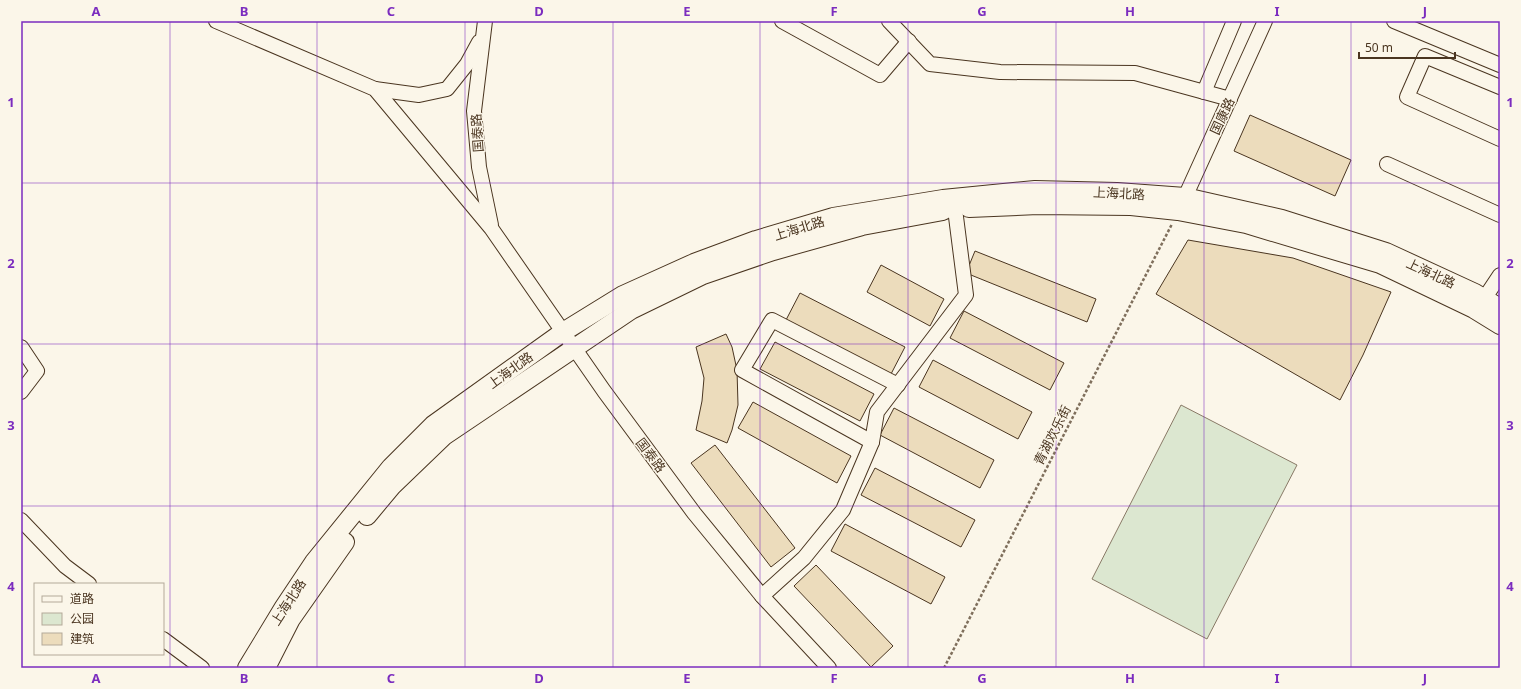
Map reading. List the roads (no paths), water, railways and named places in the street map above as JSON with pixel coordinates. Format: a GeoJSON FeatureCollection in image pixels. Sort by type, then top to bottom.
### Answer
{"type":"FeatureCollection","features":[{"type":"Feature","properties":{"kind":"main road","name":"上海北路"},"geometry":{"type":"LineString","coordinates":[[247,668],[314,562],[391,467],[433,425],[563,332],[623,295],[694,263],[756,240],[833,217],[943,199],[1035,190],[1117,192],[1182,204],[1282,219],[1386,252],[1500,308]]}},
{"type":"Feature","properties":{"kind":"main road","name":"上海北路"},"geometry":{"type":"LineString","coordinates":[[266,668],[291,619],[339,550],[392,486],[444,436],[631,310],[703,275],[773,250],[862,226],[955,209],[1038,205],[1131,206],[1182,204],[1380,264],[1474,309],[1500,325]]}},
{"type":"Feature","properties":{"kind":"street","name":"国泰路"},"geometry":{"type":"LineString","coordinates":[[216,21],[375,89],[420,94],[447,89],[467,64],[482,38]]}},
{"type":"Feature","properties":{"kind":"street","name":"国泰路"},"geometry":{"type":"LineString","coordinates":[[485,21],[474,111],[479,167],[491,228]]}},
{"type":"Feature","properties":{"kind":"street"},"geometry":{"type":"LineString","coordinates":[[782,21],[880,75],[909,41]]}},
{"type":"Feature","properties":{"kind":"street"},"geometry":{"type":"LineString","coordinates":[[889,21],[930,64],[1000,72],[1135,72],[1230,99]]}},
{"type":"Feature","properties":{"kind":"street"},"geometry":{"type":"LineString","coordinates":[[1204,92],[1234,21]]}},
{"type":"Feature","properties":{"kind":"street","name":"国康路"},"geometry":{"type":"LineString","coordinates":[[1182,204],[1265,21]]}},
{"type":"Feature","properties":{"kind":"street"},"geometry":{"type":"LineString","coordinates":[[1394,21],[1500,65]]}},
{"type":"Feature","properties":{"kind":"street"},"geometry":{"type":"LineString","coordinates":[[1500,88],[1425,56],[1406,97],[1500,139]]}},
{"type":"Feature","properties":{"kind":"street","name":"国泰路"},"geometry":{"type":"LineString","coordinates":[[375,89],[491,228],[604,391],[694,513],[762,596],[829,668]]}},
{"type":"Feature","properties":{"kind":"street"},"geometry":{"type":"LineString","coordinates":[[1387,164],[1500,215]]}},
{"type":"Feature","properties":{"kind":"street"},"geometry":{"type":"LineString","coordinates":[[762,596],[804,558],[843,510],[872,442],[877,412],[966,295],[955,209]]}},
{"type":"Feature","properties":{"kind":"street"},"geometry":{"type":"LineString","coordinates":[[1484,299],[1500,275]]}},
{"type":"Feature","properties":{"kind":"street"},"geometry":{"type":"LineString","coordinates":[[872,442],[742,370],[772,320],[898,386]]}},
{"type":"Feature","properties":{"kind":"street"},"geometry":{"type":"LineString","coordinates":[[21,347],[37,371],[21,392]]}},
{"type":"Feature","properties":{"kind":"street"},"geometry":{"type":"LineString","coordinates":[[21,520],[65,566],[88,583]]}},
{"type":"Feature","properties":{"kind":"street"},"geometry":{"type":"LineString","coordinates":[[164,640],[202,668]]}}]}
